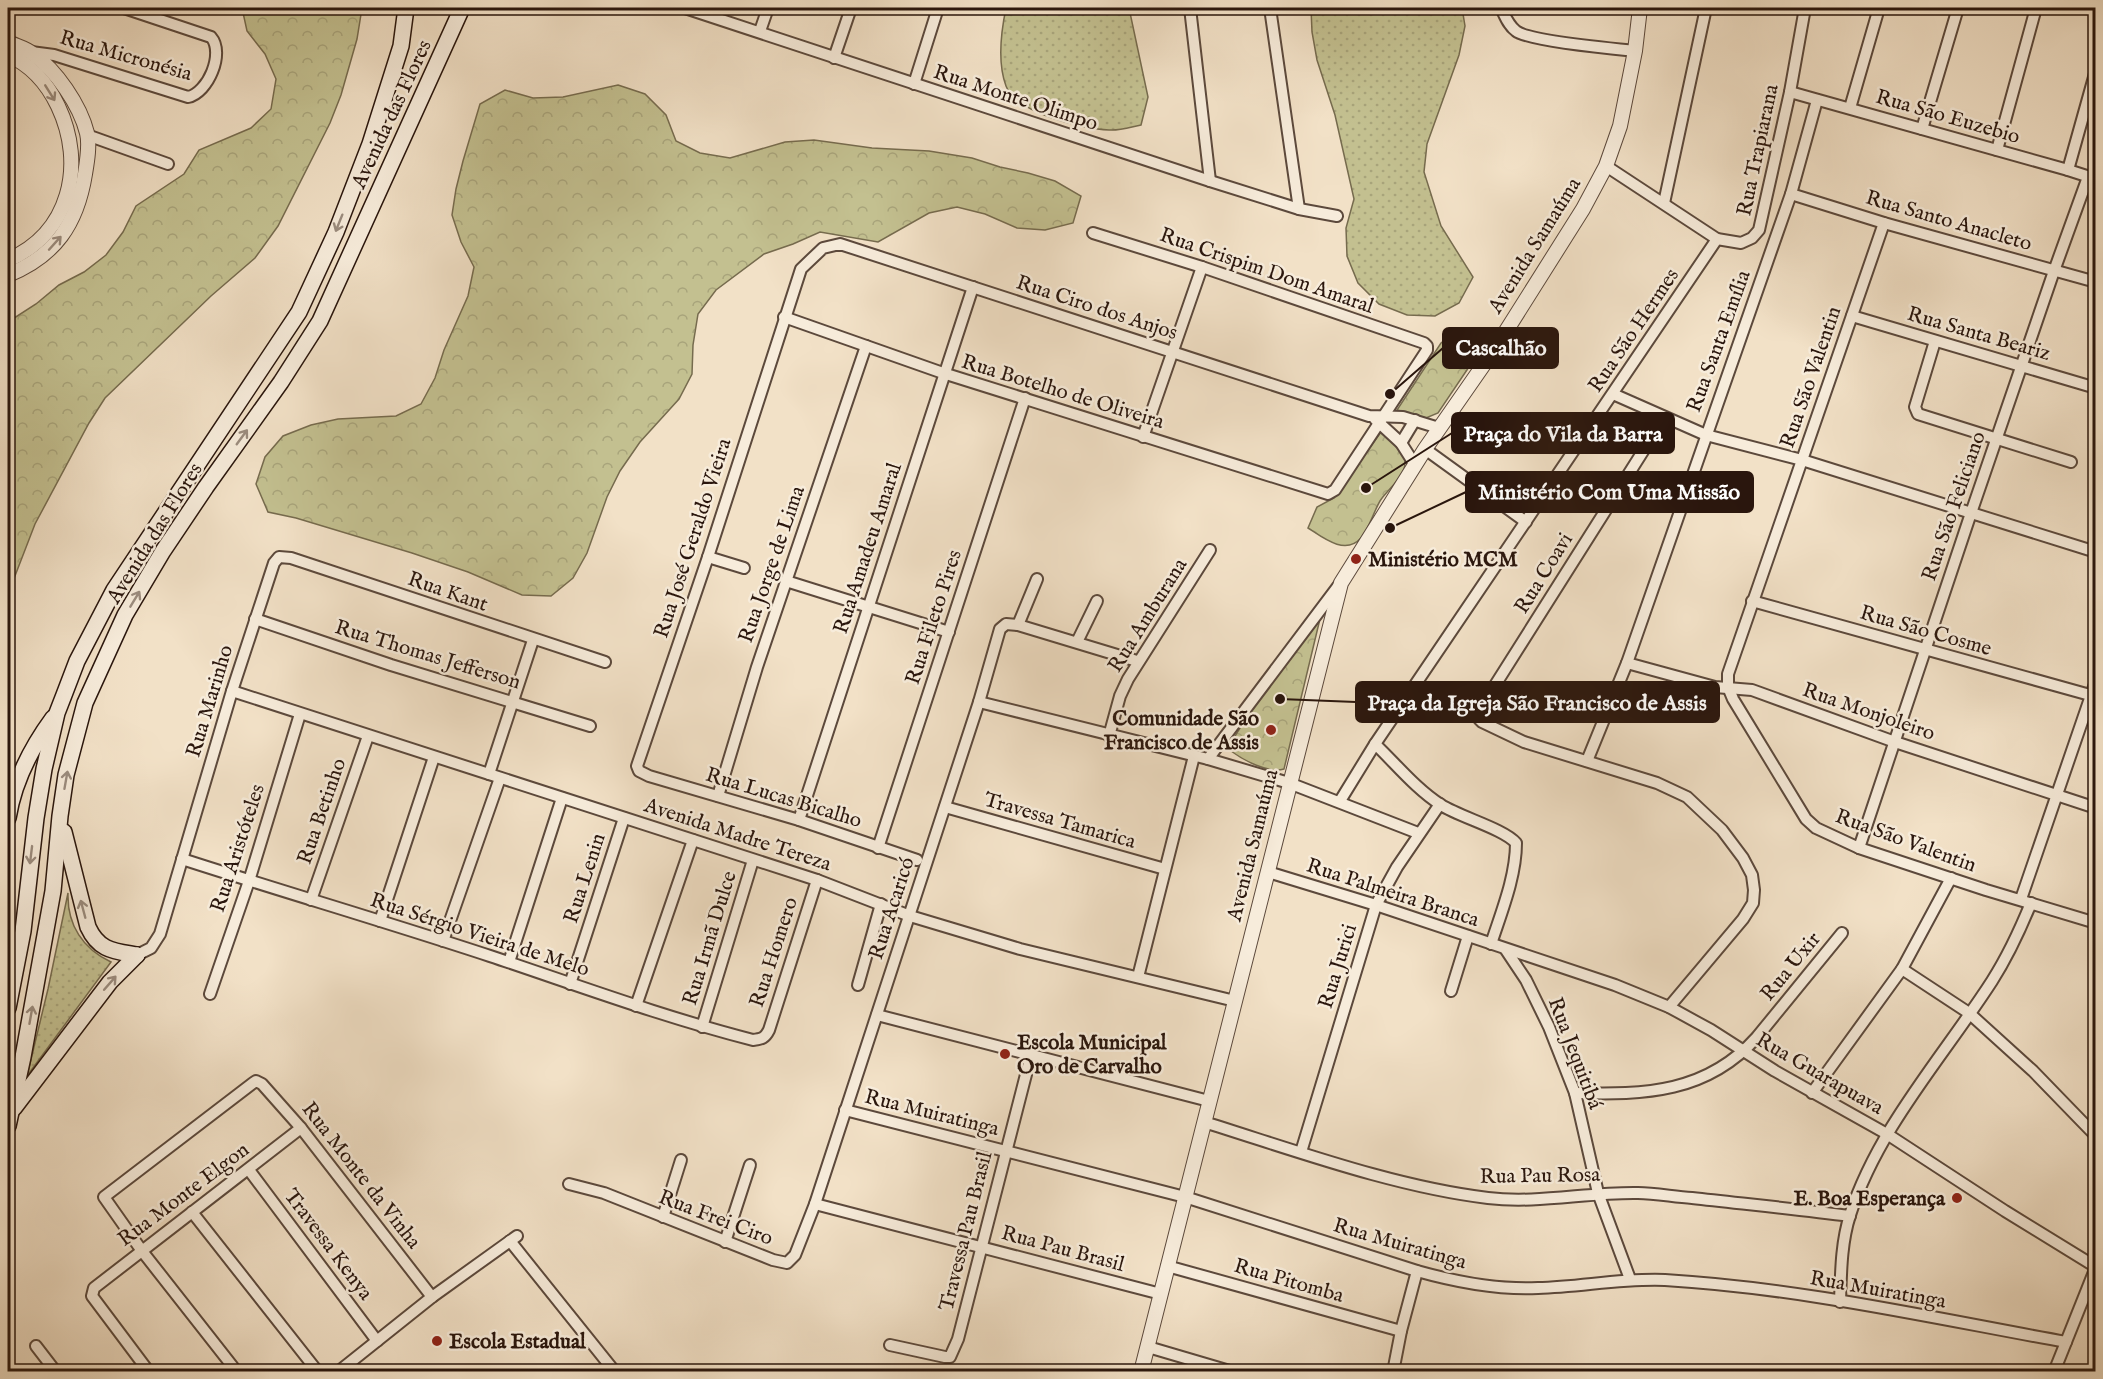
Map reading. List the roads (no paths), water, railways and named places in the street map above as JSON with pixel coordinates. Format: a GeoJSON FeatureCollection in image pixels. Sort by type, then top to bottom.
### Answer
{"type":"FeatureCollection","features":[{"type":"Feature","properties":{"kind":"main road","name":"Avenida das Flores"},"geometry":{"type":"LineString","coordinates":[[8,1008],[23,932],[42,779],[57,713],[77,661],[114,590],[299,312],[336,232],[370,144],[401,46],[406,8]]}},
{"type":"Feature","properties":{"kind":"main road","name":"Avenida das Flores"},"geometry":{"type":"LineString","coordinates":[[9,1119],[53,891],[66,775],[85,703],[125,615],[164,551],[206,487],[281,382],[320,321],[462,8]]}},
{"type":"Feature","properties":{"kind":"main road"},"geometry":{"type":"LineString","coordinates":[[8,818],[15,788],[35,741],[57,713]]}},
{"type":"Feature","properties":{"kind":"main road"},"geometry":{"type":"LineString","coordinates":[[60,816],[72,868],[93,937],[99,945],[112,951],[137,955]]}},
{"type":"Feature","properties":{"kind":"main road"},"geometry":{"type":"LineString","coordinates":[[9,1119],[110,982],[137,955]]}},
{"type":"Feature","properties":{"kind":"street","name":"Rua Micronésia"},"geometry":{"type":"LineString","coordinates":[[31,52],[54,55],[188,97],[195,96],[203,89],[214,67],[216,45],[211,37],[124,8]]}},
{"type":"Feature","properties":{"kind":"street","name":"Rua Monte Olimpo"},"geometry":{"type":"LineString","coordinates":[[685,8],[1210,182],[1299,209],[1336,216]]}},
{"type":"Feature","properties":{"kind":"street"},"geometry":{"type":"LineString","coordinates":[[760,31],[768,8]]}},
{"type":"Feature","properties":{"kind":"street"},"geometry":{"type":"LineString","coordinates":[[834,58],[851,8]]}},
{"type":"Feature","properties":{"kind":"street"},"geometry":{"type":"LineString","coordinates":[[914,84],[938,8]]}},
{"type":"Feature","properties":{"kind":"street"},"geometry":{"type":"LineString","coordinates":[[1190,8],[1210,182]]}},
{"type":"Feature","properties":{"kind":"street"},"geometry":{"type":"LineString","coordinates":[[1270,8],[1299,209]]}},
{"type":"Feature","properties":{"kind":"street"},"geometry":{"type":"LineString","coordinates":[[1501,8],[1509,24],[1521,34],[1599,48],[1635,51]]}},
{"type":"Feature","properties":{"kind":"street","name":"Avenida Samaúma"},"geometry":{"type":"LineString","coordinates":[[1142,1371],[1341,583],[1425,449],[1496,347],[1573,227],[1606,166],[1620,126],[1641,8]]}},
{"type":"Feature","properties":{"kind":"street"},"geometry":{"type":"LineString","coordinates":[[1664,203],[1706,8]]}},
{"type":"Feature","properties":{"kind":"street","name":"Rua Trapiarana"},"geometry":{"type":"LineString","coordinates":[[1606,166],[1717,239],[1741,243],[1752,238],[1759,230],[1790,92],[1805,8]]}},
{"type":"Feature","properties":{"kind":"street"},"geometry":{"type":"LineString","coordinates":[[1850,108],[1879,8]]}},
{"type":"Feature","properties":{"kind":"street"},"geometry":{"type":"LineString","coordinates":[[1922,129],[1958,8]]}},
{"type":"Feature","properties":{"kind":"street"},"geometry":{"type":"LineString","coordinates":[[1997,150],[2036,8]]}},
{"type":"Feature","properties":{"kind":"street"},"geometry":{"type":"LineString","coordinates":[[8,42],[31,52],[49,68],[66,90],[82,119],[87,135],[82,190],[71,220],[54,245],[37,260],[8,275]]}},
{"type":"Feature","properties":{"kind":"street"},"geometry":{"type":"LineString","coordinates":[[8,55],[39,76],[52,94],[68,131],[72,174],[62,209],[47,233],[27,251],[8,260]]}},
{"type":"Feature","properties":{"kind":"street"},"geometry":{"type":"LineString","coordinates":[[2068,170],[2096,70]]}},
{"type":"Feature","properties":{"kind":"street","name":"Rua São Euzebio"},"geometry":{"type":"LineString","coordinates":[[1790,92],[2092,178]]}},
{"type":"Feature","properties":{"kind":"street","name":"Rua Santa Emília"},"geometry":{"type":"LineString","coordinates":[[1587,761],[1627,663],[1791,194],[1817,100]]}},
{"type":"Feature","properties":{"kind":"street"},"geometry":{"type":"LineString","coordinates":[[87,135],[168,164]]}},
{"type":"Feature","properties":{"kind":"street","name":"Rua São Feliciano"},"geometry":{"type":"LineString","coordinates":[[1859,848],[2054,271],[2092,178]]}},
{"type":"Feature","properties":{"kind":"street","name":"Rua Santo Anacleto"},"geometry":{"type":"LineString","coordinates":[[1791,194],[1884,223],[2096,282]]}},
{"type":"Feature","properties":{"kind":"street","name":"Rua São Valentin"},"geometry":{"type":"LineString","coordinates":[[1884,223],[1752,601],[1728,674],[1728,687],[1806,819],[1816,828],[1859,848],[2096,923]]}},
{"type":"Feature","properties":{"kind":"street","name":"Rua Crispim Dom Amaral"},"geometry":{"type":"LineString","coordinates":[[1093,233],[1202,267],[1424,343],[1427,350],[1381,419]]}},
{"type":"Feature","properties":{"kind":"street","name":"Rua São Hermes"},"geometry":{"type":"LineString","coordinates":[[1340,801],[1375,744],[1717,239]]}},
{"type":"Feature","properties":{"kind":"street","name":"Rua Ciro dos Anjos"},"geometry":{"type":"LineString","coordinates":[[784,317],[801,269],[806,262],[822,248],[840,244],[1381,419],[1401,443],[1415,465]]}},
{"type":"Feature","properties":{"kind":"street"},"geometry":{"type":"LineString","coordinates":[[1143,436],[1202,267]]}},
{"type":"Feature","properties":{"kind":"street","name":"Rua Amadeu Amaral"},"geometry":{"type":"LineString","coordinates":[[799,820],[973,287]]}},
{"type":"Feature","properties":{"kind":"street","name":"Rua Santa Beariz"},"geometry":{"type":"LineString","coordinates":[[1852,316],[2096,388]]}},
{"type":"Feature","properties":{"kind":"street","name":"Rua Botelho de Oliveira"},"geometry":{"type":"LineString","coordinates":[[784,317],[943,374],[1328,494],[1332,493],[1381,419]]}},
{"type":"Feature","properties":{"kind":"street","name":"Rua José Geraldo Vieira"},"geometry":{"type":"LineString","coordinates":[[639,771],[638,760],[708,556],[784,317]]}},
{"type":"Feature","properties":{"kind":"street"},"geometry":{"type":"LineString","coordinates":[[1935,341],[1915,407],[1918,414],[2071,462]]}},
{"type":"Feature","properties":{"kind":"street","name":"Rua Jorge de Lima"},"geometry":{"type":"LineString","coordinates":[[718,796],[757,667],[866,346]]}},
{"type":"Feature","properties":{"kind":"street"},"geometry":{"type":"LineString","coordinates":[[1613,394],[1706,435],[1802,460],[2096,552]]}},
{"type":"Feature","properties":{"kind":"street","name":"Rua Fileto Pires"},"geometry":{"type":"LineString","coordinates":[[878,848],[1025,399]]}},
{"type":"Feature","properties":{"kind":"street","name":"Rua Coavi"},"geometry":{"type":"LineString","coordinates":[[1587,761],[1524,742],[1486,725],[1479,719],[1480,708],[1664,418]]}},
{"type":"Feature","properties":{"kind":"street"},"geometry":{"type":"LineString","coordinates":[[1381,419],[1415,420],[1439,428]]}},
{"type":"Feature","properties":{"kind":"street"},"geometry":{"type":"LineString","coordinates":[[1401,443],[1415,420]]}},
{"type":"Feature","properties":{"kind":"street"},"geometry":{"type":"LineString","coordinates":[[1425,449],[1526,522]]}},
{"type":"Feature","properties":{"kind":"street","name":"Rua Amburana"},"geometry":{"type":"LineString","coordinates":[[1109,736],[1120,696],[1137,661],[1210,550]]}},
{"type":"Feature","properties":{"kind":"street"},"geometry":{"type":"LineString","coordinates":[[708,556],[744,568]]}},
{"type":"Feature","properties":{"kind":"street","name":"Rua Marinho"},"geometry":{"type":"LineString","coordinates":[[137,955],[151,948],[158,940],[232,691],[274,563],[279,557]]}},
{"type":"Feature","properties":{"kind":"street","name":"Rua Kant"},"geometry":{"type":"LineString","coordinates":[[279,557],[291,558],[605,662]]}},
{"type":"Feature","properties":{"kind":"street"},"geometry":{"type":"LineString","coordinates":[[1037,579],[1018,625],[1137,661]]}},
{"type":"Feature","properties":{"kind":"street"},"geometry":{"type":"LineString","coordinates":[[786,581],[949,632]]}},
{"type":"Feature","properties":{"kind":"street"},"geometry":{"type":"LineString","coordinates":[[1208,759],[1341,583]]}},
{"type":"Feature","properties":{"kind":"street"},"geometry":{"type":"LineString","coordinates":[[1077,642],[1097,601]]}},
{"type":"Feature","properties":{"kind":"street","name":"Rua São Cosme"},"geometry":{"type":"LineString","coordinates":[[1752,601],[2090,695]]}},
{"type":"Feature","properties":{"kind":"street","name":"Rua Thomas Jefferson"},"geometry":{"type":"LineString","coordinates":[[255,619],[391,665],[590,726]]}},
{"type":"Feature","properties":{"kind":"street","name":"Rua Acaricó"},"geometry":{"type":"LineString","coordinates":[[815,1204],[979,702],[1000,629],[1004,625],[1018,625]]}},
{"type":"Feature","properties":{"kind":"street"},"geometry":{"type":"LineString","coordinates":[[443,940],[495,776],[512,701],[533,640]]}},
{"type":"Feature","properties":{"kind":"street","name":"Rua Monjoleiro"},"geometry":{"type":"LineString","coordinates":[[1627,663],[1715,687],[1752,690],[1895,742],[2096,808]]}},
{"type":"Feature","properties":{"kind":"street"},"geometry":{"type":"LineString","coordinates":[[1840,1302],[1841,1265],[1850,1216],[1866,1175],[1887,1134],[1970,1013],[2016,937],[2057,796],[2096,681]]}},
{"type":"Feature","properties":{"kind":"street","name":"Avenida Madre Tereza"},"geometry":{"type":"LineString","coordinates":[[232,691],[817,880],[910,916],[1020,949],[1235,1001]]}},
{"type":"Feature","properties":{"kind":"street"},"geometry":{"type":"LineString","coordinates":[[979,702],[1208,759],[1289,783],[1418,833]]}},
{"type":"Feature","properties":{"kind":"street","name":"Rua Aristóteles"},"geometry":{"type":"LineString","coordinates":[[210,994],[249,881],[300,714]]}},
{"type":"Feature","properties":{"kind":"street","name":"Rua Betinho"},"geometry":{"type":"LineString","coordinates":[[311,900],[368,736]]}},
{"type":"Feature","properties":{"kind":"street"},"geometry":{"type":"LineString","coordinates":[[1375,744],[1420,788],[1440,804],[1464,818],[1505,834],[1516,843],[1515,859],[1491,944]]}},
{"type":"Feature","properties":{"kind":"street"},"geometry":{"type":"LineString","coordinates":[[1138,977],[1194,756]]}},
{"type":"Feature","properties":{"kind":"street"},"geometry":{"type":"LineString","coordinates":[[380,921],[434,757]]}},
{"type":"Feature","properties":{"kind":"street"},"geometry":{"type":"LineString","coordinates":[[1587,761],[1658,783],[1687,797],[1722,830],[1743,858],[1752,875],[1753,903],[1743,919],[1669,1007]]}},
{"type":"Feature","properties":{"kind":"street","name":"Rua Lucas Bicalho"},"geometry":{"type":"LineString","coordinates":[[639,771],[649,776],[799,820],[917,860]]}},
{"type":"Feature","properties":{"kind":"street"},"geometry":{"type":"LineString","coordinates":[[509,962],[562,798]]}},
{"type":"Feature","properties":{"kind":"street","name":"Rua Jurici"},"geometry":{"type":"LineString","coordinates":[[1301,1152],[1376,905],[1418,833],[1440,804]]}},
{"type":"Feature","properties":{"kind":"street","name":"Travessa Tamarica"},"geometry":{"type":"LineString","coordinates":[[945,807],[1165,869]]}},
{"type":"Feature","properties":{"kind":"street","name":"Rua Lenin"},"geometry":{"type":"LineString","coordinates":[[570,984],[624,818]]}},
{"type":"Feature","properties":{"kind":"street"},"geometry":{"type":"LineString","coordinates":[[636,1006],[693,840]]}},
{"type":"Feature","properties":{"kind":"street","name":"Rua Sérgio Vieira de Melo"},"geometry":{"type":"LineString","coordinates":[[182,859],[443,940],[702,1027],[753,1040],[766,1036]]}},
{"type":"Feature","properties":{"kind":"street","name":"Rua Irmã Dulce"},"geometry":{"type":"LineString","coordinates":[[702,1027],[753,860]]}},
{"type":"Feature","properties":{"kind":"street","name":"Rua Palmeira Branca"},"geometry":{"type":"LineString","coordinates":[[1268,872],[1376,905],[1506,950]]}},
{"type":"Feature","properties":{"kind":"street"},"geometry":{"type":"LineString","coordinates":[[1812,1092],[1902,969],[1951,878]]}},
{"type":"Feature","properties":{"kind":"street","name":"Rua Homero"},"geometry":{"type":"LineString","coordinates":[[766,1036],[817,880]]}},
{"type":"Feature","properties":{"kind":"street"},"geometry":{"type":"LineString","coordinates":[[858,985],[880,904]]}},
{"type":"Feature","properties":{"kind":"street","name":"Rua Uxir"},"geometry":{"type":"LineString","coordinates":[[1575,1093],[1625,1094],[1655,1091],[1677,1087],[1724,1067],[1745,1051],[1842,933]]}},
{"type":"Feature","properties":{"kind":"street"},"geometry":{"type":"LineString","coordinates":[[1451,991],[1468,936]]}},
{"type":"Feature","properties":{"kind":"street","name":"Rua Guarapuava"},"geometry":{"type":"LineString","coordinates":[[1506,950],[1615,985],[1669,1007],[1887,1134],[2096,1267]]}},
{"type":"Feature","properties":{"kind":"street","name":"Rua Jequitibá"},"geometry":{"type":"LineString","coordinates":[[1506,950],[1526,980],[1549,1028],[1575,1093],[1598,1193],[1630,1279]]}},
{"type":"Feature","properties":{"kind":"street"},"geometry":{"type":"LineString","coordinates":[[1902,969],[1970,1013],[2034,1071],[2096,1136]]}},
{"type":"Feature","properties":{"kind":"street"},"geometry":{"type":"LineString","coordinates":[[877,1015],[1209,1101]]}},
{"type":"Feature","properties":{"kind":"street","name":"Travessa Pau Brasil"},"geometry":{"type":"LineString","coordinates":[[890,1345],[950,1357],[958,1339],[1031,1055]]}},
{"type":"Feature","properties":{"kind":"street","name":"Rua Monte da Vinha"},"geometry":{"type":"LineString","coordinates":[[142,1251],[104,1197],[256,1081],[268,1090],[301,1128],[432,1297]]}},
{"type":"Feature","properties":{"kind":"street","name":"Rua Muiratinga"},"geometry":{"type":"LineString","coordinates":[[844,1110],[1185,1197],[1417,1271],[1469,1283],[1524,1288],[1630,1279],[1732,1285],[2066,1342]]}},
{"type":"Feature","properties":{"kind":"street","name":"Rua Pau Rosa"},"geometry":{"type":"LineString","coordinates":[[1204,1122],[1376,1174],[1457,1194],[1491,1199],[1640,1193],[1850,1216]]}},
{"type":"Feature","properties":{"kind":"street","name":"Rua Monte Elgon"},"geometry":{"type":"LineString","coordinates":[[149,1371],[92,1293],[94,1288],[301,1128]]}},
{"type":"Feature","properties":{"kind":"street"},"geometry":{"type":"LineString","coordinates":[[663,1217],[681,1160]]}},
{"type":"Feature","properties":{"kind":"street"},"geometry":{"type":"LineString","coordinates":[[725,1242],[750,1165]]}},
{"type":"Feature","properties":{"kind":"street","name":"Travessa Kenya"},"geometry":{"type":"LineString","coordinates":[[249,1170],[377,1341]]}},
{"type":"Feature","properties":{"kind":"street","name":"Rua Frei Ciro"},"geometry":{"type":"LineString","coordinates":[[569,1184],[604,1193],[725,1242],[787,1263],[795,1255],[815,1204]]}},
{"type":"Feature","properties":{"kind":"street","name":"Rua Pau Brasil"},"geometry":{"type":"LineString","coordinates":[[815,1204],[1161,1294]]}},
{"type":"Feature","properties":{"kind":"street"},"geometry":{"type":"LineString","coordinates":[[192,1212],[318,1371]]}},
{"type":"Feature","properties":{"kind":"street"},"geometry":{"type":"LineString","coordinates":[[338,1371],[432,1297],[513,1239],[615,1371]]}},
{"type":"Feature","properties":{"kind":"street"},"geometry":{"type":"LineString","coordinates":[[142,1251],[237,1371]]}},
{"type":"Feature","properties":{"kind":"street","name":"Rua Pitomba"},"geometry":{"type":"LineString","coordinates":[[1167,1266],[1401,1331]]}},
{"type":"Feature","properties":{"kind":"street"},"geometry":{"type":"LineString","coordinates":[[2054,1371],[2092,1288],[2096,1267]]}},
{"type":"Feature","properties":{"kind":"street"},"geometry":{"type":"LineString","coordinates":[[1394,1371],[1401,1331],[1417,1271]]}},
{"type":"Feature","properties":{"kind":"street"},"geometry":{"type":"LineString","coordinates":[[36,1347],[56,1371]]}},
{"type":"Feature","properties":{"kind":"street"},"geometry":{"type":"LineString","coordinates":[[1148,1347],[1233,1371]]}},
{"type":"Feature","properties":{"kind":"place","name":"Cascalhão"},"geometry":{"type":"Point","coordinates":[1390,394]}},
{"type":"Feature","properties":{"kind":"place","name":"Praça do Vila da Barra"},"geometry":{"type":"Point","coordinates":[1366,488]}},
{"type":"Feature","properties":{"kind":"place","name":"Ministério Com Uma Missão"},"geometry":{"type":"Point","coordinates":[1390,528]}},
{"type":"Feature","properties":{"kind":"place","name":"Ministério MCM"},"geometry":{"type":"Point","coordinates":[1356,559]}},
{"type":"Feature","properties":{"kind":"place","name":"Praça da Igreja São Francisco de Assis"},"geometry":{"type":"Point","coordinates":[1280,699]}},
{"type":"Feature","properties":{"kind":"place","name":"Comunidade São Francisco de Assis"},"geometry":{"type":"Point","coordinates":[1271,730]}},
{"type":"Feature","properties":{"kind":"place","name":"Escola Municipal Oro de Carvalho"},"geometry":{"type":"Point","coordinates":[1005,1054]}},
{"type":"Feature","properties":{"kind":"place","name":"E. Boa Esperança"},"geometry":{"type":"Point","coordinates":[1957,1198]}},
{"type":"Feature","properties":{"kind":"place","name":"Escola Estadual"},"geometry":{"type":"Point","coordinates":[437,1341]}}]}
